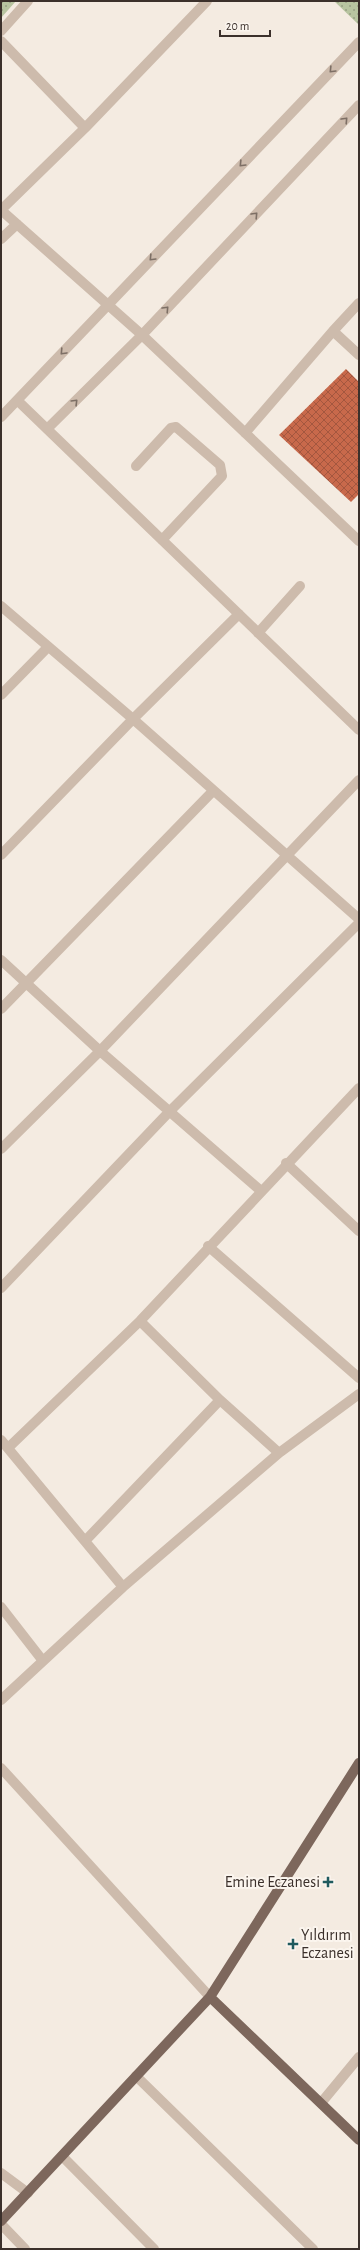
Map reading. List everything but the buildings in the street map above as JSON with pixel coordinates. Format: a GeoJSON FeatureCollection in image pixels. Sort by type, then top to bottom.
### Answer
{"type":"FeatureCollection","features":[{"type":"Feature","properties":{"kind":"main road"},"geometry":{"type":"LineString","coordinates":[[1,2221],[210,1997],[359,1763]]}},
{"type":"Feature","properties":{"kind":"main road"},"geometry":{"type":"LineString","coordinates":[[210,1997],[359,2140]]}},
{"type":"Feature","properties":{"kind":"street"},"geometry":{"type":"LineString","coordinates":[[1,31],[28,1]]}},
{"type":"Feature","properties":{"kind":"street"},"geometry":{"type":"LineString","coordinates":[[207,1],[85,128],[1,210],[142,335],[359,541]]}},
{"type":"Feature","properties":{"kind":"street"},"geometry":{"type":"LineString","coordinates":[[1,41],[85,128]]}},
{"type":"Feature","properties":{"kind":"street"},"geometry":{"type":"LineString","coordinates":[[1,417],[18,401],[108,304],[359,42]]}},
{"type":"Feature","properties":{"kind":"street"},"geometry":{"type":"LineString","coordinates":[[47,429],[142,335],[359,105]]}},
{"type":"Feature","properties":{"kind":"street"},"geometry":{"type":"LineString","coordinates":[[1,239],[17,224]]}},
{"type":"Feature","properties":{"kind":"street"},"geometry":{"type":"LineString","coordinates":[[245,433],[359,303]]}},
{"type":"Feature","properties":{"kind":"street"},"geometry":{"type":"LineString","coordinates":[[333,331],[359,355]]}},
{"type":"Feature","properties":{"kind":"street"},"geometry":{"type":"LineString","coordinates":[[18,401],[359,730]]}},
{"type":"Feature","properties":{"kind":"street"},"geometry":{"type":"LineString","coordinates":[[136,466],[171,428],[176,427],[220,465],[222,470],[222,476],[162,540]]}},
{"type":"Feature","properties":{"kind":"street"},"geometry":{"type":"LineString","coordinates":[[258,633],[300,586]]}},
{"type":"Feature","properties":{"kind":"street"},"geometry":{"type":"LineString","coordinates":[[1,606],[133,719],[213,792],[288,854],[359,919]]}},
{"type":"Feature","properties":{"kind":"street"},"geometry":{"type":"LineString","coordinates":[[1,855],[133,719],[239,614]]}},
{"type":"Feature","properties":{"kind":"street"},"geometry":{"type":"LineString","coordinates":[[1,695],[48,647]]}},
{"type":"Feature","properties":{"kind":"street"},"geometry":{"type":"LineString","coordinates":[[1,1149],[100,1051],[359,780]]}},
{"type":"Feature","properties":{"kind":"street"},"geometry":{"type":"LineString","coordinates":[[1,1009],[213,792]]}},
{"type":"Feature","properties":{"kind":"street"},"geometry":{"type":"LineString","coordinates":[[1,1288],[169,1112],[359,923]]}},
{"type":"Feature","properties":{"kind":"street"},"geometry":{"type":"LineString","coordinates":[[1,960],[100,1051],[260,1190]]}},
{"type":"Feature","properties":{"kind":"street"},"geometry":{"type":"LineString","coordinates":[[8,1448],[140,1321],[260,1190],[359,1088]]}},
{"type":"Feature","properties":{"kind":"street"},"geometry":{"type":"LineString","coordinates":[[286,1163],[359,1231]]}},
{"type":"Feature","properties":{"kind":"street"},"geometry":{"type":"LineString","coordinates":[[208,1246],[359,1378]]}},
{"type":"Feature","properties":{"kind":"street"},"geometry":{"type":"LineString","coordinates":[[140,1321],[220,1400],[279,1453]]}},
{"type":"Feature","properties":{"kind":"street"},"geometry":{"type":"LineString","coordinates":[[1,1700],[123,1587],[279,1453],[359,1394]]}},
{"type":"Feature","properties":{"kind":"street"},"geometry":{"type":"LineString","coordinates":[[86,1541],[220,1400]]}},
{"type":"Feature","properties":{"kind":"street"},"geometry":{"type":"LineString","coordinates":[[1,1440],[123,1587]]}},
{"type":"Feature","properties":{"kind":"street"},"geometry":{"type":"LineString","coordinates":[[1,1607],[43,1660]]}},
{"type":"Feature","properties":{"kind":"street"},"geometry":{"type":"LineString","coordinates":[[1,1768],[210,1997]]}},
{"type":"Feature","properties":{"kind":"street"},"geometry":{"type":"LineString","coordinates":[[321,2103],[359,2057]]}},
{"type":"Feature","properties":{"kind":"street"},"geometry":{"type":"LineString","coordinates":[[136,2076],[313,2249]]}},
{"type":"Feature","properties":{"kind":"street"},"geometry":{"type":"LineString","coordinates":[[62,2156],[154,2249]]}},
{"type":"Feature","properties":{"kind":"street"},"geometry":{"type":"LineString","coordinates":[[1,2173],[28,2193]]}},
{"type":"Feature","properties":{"kind":"street"},"geometry":{"type":"LineString","coordinates":[[1,2224],[25,2249]]}},
{"type":"Feature","properties":{"kind":"green space"},"geometry":{"type":"Polygon","coordinates":[[[1,1],[16,1],[1,18],[1,1]]]}},
{"type":"Feature","properties":{"kind":"green space"},"geometry":{"type":"Polygon","coordinates":[[[334,1],[359,1],[359,25],[334,1]]]}},
{"type":"Feature","properties":{"kind":"place","name":"Emine Eczanesi"},"geometry":{"type":"Point","coordinates":[328,1882]}},
{"type":"Feature","properties":{"kind":"place","name":"Yıldırım Eczanesi"},"geometry":{"type":"Point","coordinates":[293,1944]}}]}
